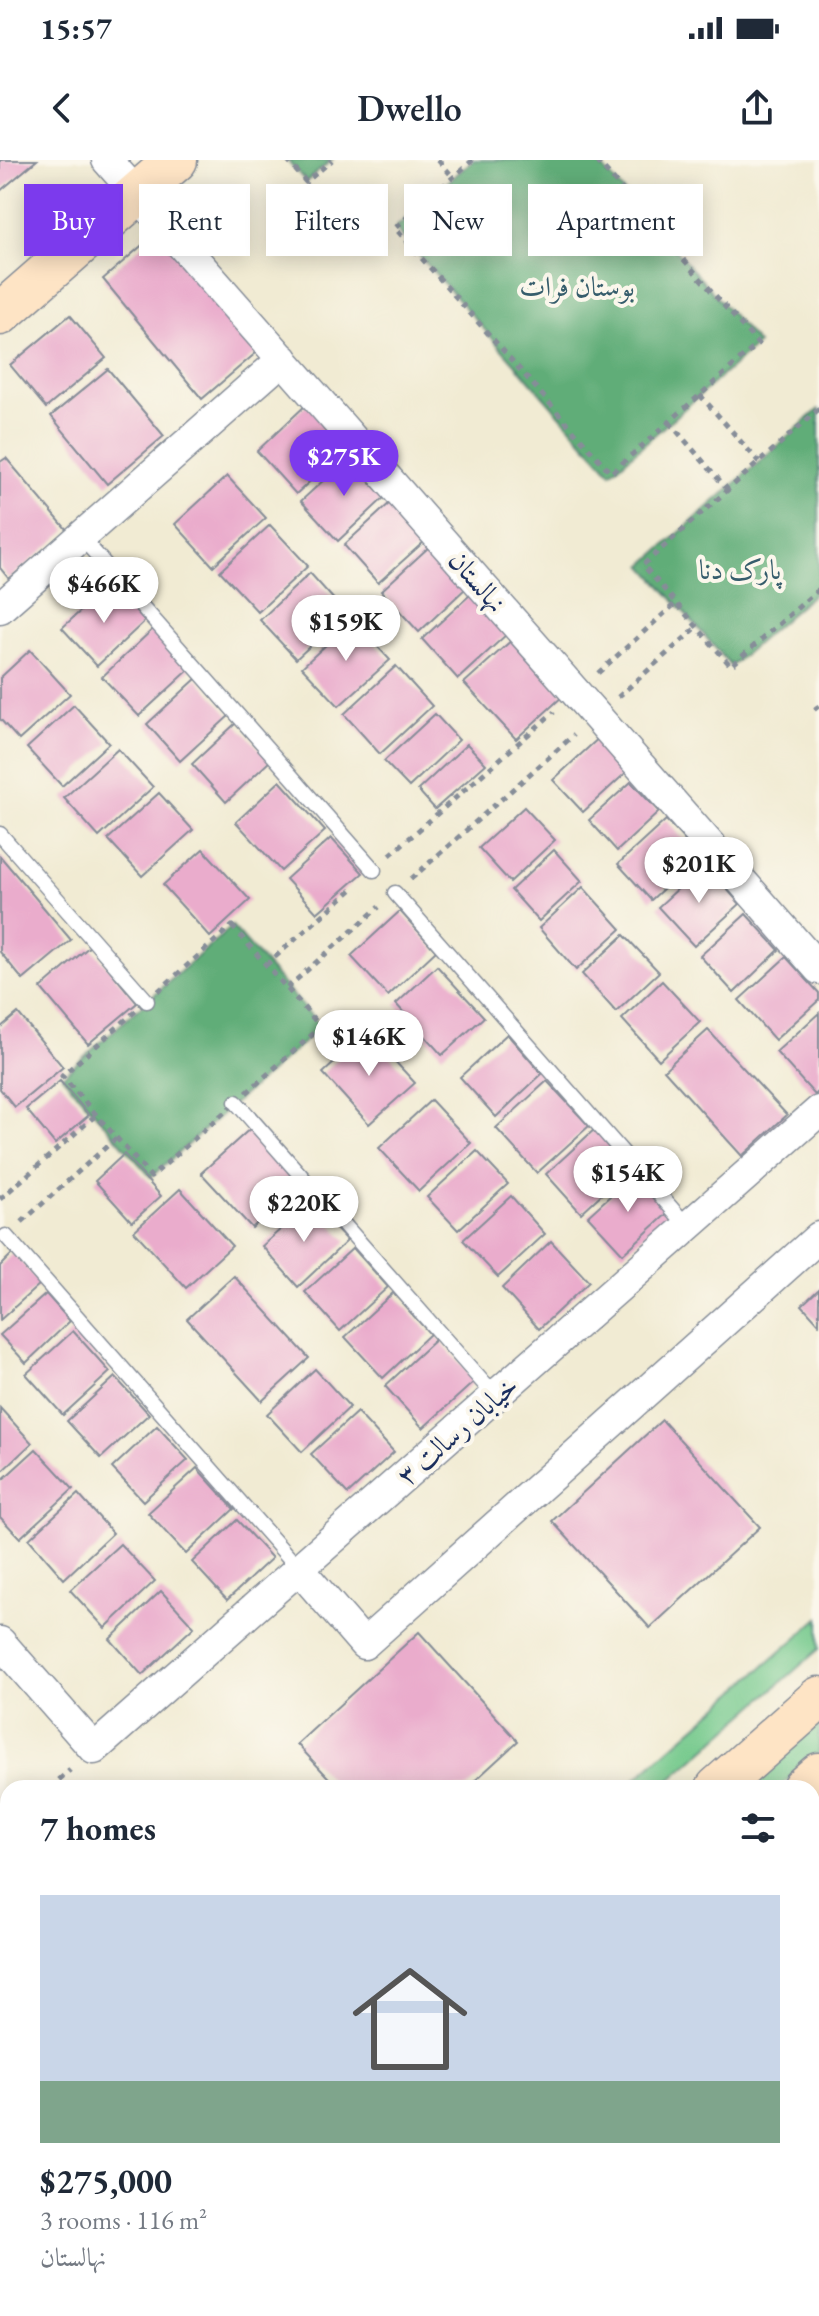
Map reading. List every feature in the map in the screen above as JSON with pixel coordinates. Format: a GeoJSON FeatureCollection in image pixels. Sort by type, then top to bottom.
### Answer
{"type":"FeatureCollection","features":[{"type":"Feature","properties":{"kind":"street","name":"نهالستان"},"geometry":{"type":"LineString","coordinates":[[107,160],[819,969]]}},
{"type":"Feature","properties":{"kind":"street"},"geometry":{"type":"LineString","coordinates":[[0,314],[176,160]]}},
{"type":"Feature","properties":{"kind":"street"},"geometry":{"type":"LineString","coordinates":[[0,608],[283,359]]}},
{"type":"Feature","properties":{"kind":"street","name":"خیابان رسالت ۳"},"geometry":{"type":"LineString","coordinates":[[0,1642],[94,1749],[819,1111]]}},
{"type":"Feature","properties":{"kind":"street"},"geometry":{"type":"LineString","coordinates":[[299,1569],[364,1644],[819,1237]]}},
{"type":"Feature","properties":{"kind":"street"},"geometry":{"type":"LineString","coordinates":[[726,1780],[819,1698]]}},
{"type":"Feature","properties":{"kind":"lane"},"geometry":{"type":"LineString","coordinates":[[81,537],[374,870]]}},
{"type":"Feature","properties":{"kind":"lane"},"geometry":{"type":"LineString","coordinates":[[0,834],[147,1001]]}},
{"type":"Feature","properties":{"kind":"lane"},"geometry":{"type":"LineString","coordinates":[[395,893],[688,1227]]}},
{"type":"Feature","properties":{"kind":"lane"},"geometry":{"type":"LineString","coordinates":[[236,1102],[495,1396]]}},
{"type":"Feature","properties":{"kind":"lane"},"geometry":{"type":"LineString","coordinates":[[6,1236],[299,1569]]}},
{"type":"Feature","properties":{"kind":"path"},"geometry":{"type":"LineString","coordinates":[[287,160],[306,182],[332,160]]}},
{"type":"Feature","properties":{"kind":"path"},"geometry":{"type":"LineString","coordinates":[[438,160],[453,177]]}},
{"type":"Feature","properties":{"kind":"path"},"geometry":{"type":"LineString","coordinates":[[473,160],[395,228],[611,473],[758,344],[596,160]]}},
{"type":"Feature","properties":{"kind":"path"},"geometry":{"type":"LineString","coordinates":[[700,395],[759,462]]}},
{"type":"Feature","properties":{"kind":"path"},"geometry":{"type":"LineString","coordinates":[[818,591],[731,666],[643,565],[819,409]]}},
{"type":"Feature","properties":{"kind":"path"},"geometry":{"type":"LineString","coordinates":[[669,422],[728,490]]}},
{"type":"Feature","properties":{"kind":"path"},"geometry":{"type":"LineString","coordinates":[[676,603],[266,965],[287,988],[697,627]]}},
{"type":"Feature","properties":{"kind":"path"},"geometry":{"type":"LineString","coordinates":[[0,1199],[96,1115],[117,1138],[6,1236]]}},
{"type":"Feature","properties":{"kind":"green space"},"geometry":{"type":"Polygon","coordinates":[[[287,160],[332,160],[306,182],[287,160]]]}},
{"type":"Feature","properties":{"kind":"green space","name":"بوستان فرات"},"geometry":{"type":"Polygon","coordinates":[[[473,160],[596,160],[617,184],[528,184],[528,256],[681,256],[758,344],[611,473],[420,256],[512,256],[512,184],[445,184],[473,160]]]}},
{"type":"Feature","properties":{"kind":"green space","name":"بوستان فرات"},"geometry":{"type":"Polygon","coordinates":[[[404,220],[404,238],[395,228],[404,220]]]}},
{"type":"Feature","properties":{"kind":"green space","name":"پارک دنا"},"geometry":{"type":"Polygon","coordinates":[[[819,409],[819,589],[731,666],[643,565],[819,409]]]}},
{"type":"Feature","properties":{"kind":"green space"},"geometry":{"type":"Polygon","coordinates":[[[232,926],[321,1027],[151,1177],[62,1076],[232,926]]]}},
{"type":"Feature","properties":{"kind":"green space"},"geometry":{"type":"Polygon","coordinates":[[[819,1618],[819,1649],[670,1780],[634,1780],[819,1618]]]}},
{"type":"Feature","properties":{"kind":"green space"},"geometry":{"type":"Polygon","coordinates":[[[819,1711],[819,1752],[788,1780],[740,1780],[819,1711]]]}},
{"type":"Feature","properties":{"kind":"building"},"geometry":{"type":"Polygon","coordinates":[[[0,160],[37,160],[0,191],[0,160]]]}},
{"type":"Feature","properties":{"kind":"building"},"geometry":{"type":"Polygon","coordinates":[[[139,248],[139,256],[185,256],[264,346],[202,399],[103,279],[139,248]]]}},
{"type":"Feature","properties":{"kind":"building"},"geometry":{"type":"Polygon","coordinates":[[[70,315],[106,358],[46,408],[10,365],[70,315]]]}},
{"type":"Feature","properties":{"kind":"building"},"geometry":{"type":"Polygon","coordinates":[[[108,369],[164,436],[107,484],[51,416],[108,369]]]}},
{"type":"Feature","properties":{"kind":"building"},"geometry":{"type":"Polygon","coordinates":[[[307,404],[347,448],[296,494],[257,451],[307,404]]]}},
{"type":"Feature","properties":{"kind":"building"},"geometry":{"type":"Polygon","coordinates":[[[351,455],[387,495],[338,541],[301,501],[351,455]]]}},
{"type":"Feature","properties":{"kind":"building"},"geometry":{"type":"Polygon","coordinates":[[[6,458],[67,530],[9,579],[0,568],[0,462],[6,458]]]}},
{"type":"Feature","properties":{"kind":"building"},"geometry":{"type":"Polygon","coordinates":[[[227,476],[266,518],[213,566],[175,524],[227,476]]]}},
{"type":"Feature","properties":{"kind":"building"},"geometry":{"type":"Polygon","coordinates":[[[391,502],[426,540],[378,583],[344,545],[391,502]]]}},
{"type":"Feature","properties":{"kind":"building"},"geometry":{"type":"Polygon","coordinates":[[[270,525],[308,566],[258,612],[220,571],[270,525]]]}},
{"type":"Feature","properties":{"kind":"building"},"geometry":{"type":"Polygon","coordinates":[[[429,547],[466,588],[419,632],[381,591],[429,547]]]}},
{"type":"Feature","properties":{"kind":"building"},"geometry":{"type":"Polygon","coordinates":[[[310,573],[346,613],[296,659],[260,620],[310,573]]]}},
{"type":"Feature","properties":{"kind":"building"},"geometry":{"type":"Polygon","coordinates":[[[111,583],[145,621],[97,666],[62,628],[111,583]]]}},
{"type":"Feature","properties":{"kind":"building"},"geometry":{"type":"Polygon","coordinates":[[[471,594],[507,634],[458,679],[422,639],[471,594]]]}},
{"type":"Feature","properties":{"kind":"building"},"geometry":{"type":"Polygon","coordinates":[[[353,620],[390,660],[339,706],[302,667],[353,620]]]}},
{"type":"Feature","properties":{"kind":"building"},"geometry":{"type":"Polygon","coordinates":[[[153,629],[190,669],[139,716],[102,677],[153,629]]]}},
{"type":"Feature","properties":{"kind":"building"},"geometry":{"type":"Polygon","coordinates":[[[513,639],[564,695],[516,739],[464,683],[513,639]]]}},
{"type":"Feature","properties":{"kind":"building"},"geometry":{"type":"Polygon","coordinates":[[[30,650],[70,694],[19,740],[0,719],[0,678],[30,650]]]}},
{"type":"Feature","properties":{"kind":"building"},"geometry":{"type":"Polygon","coordinates":[[[396,666],[432,706],[380,754],[344,714],[396,666]]]}},
{"type":"Feature","properties":{"kind":"building"},"geometry":{"type":"Polygon","coordinates":[[[197,678],[230,715],[180,761],[147,724],[197,678]]]}},
{"type":"Feature","properties":{"kind":"building"},"geometry":{"type":"Polygon","coordinates":[[[74,705],[109,743],[62,786],[27,748],[74,705]]]}},
{"type":"Feature","properties":{"kind":"building"},"geometry":{"type":"Polygon","coordinates":[[[435,714],[459,740],[409,787],[384,761],[435,714]]]}},
{"type":"Feature","properties":{"kind":"building"},"geometry":{"type":"Polygon","coordinates":[[[236,723],[270,761],[226,802],[192,764],[236,723]]]}},
{"type":"Feature","properties":{"kind":"building"},"geometry":{"type":"Polygon","coordinates":[[[601,736],[631,768],[583,812],[553,780],[601,736]]]}},
{"type":"Feature","properties":{"kind":"building"},"geometry":{"type":"Polygon","coordinates":[[[467,744],[486,764],[435,809],[418,790],[467,744]]]}},
{"type":"Feature","properties":{"kind":"building"},"geometry":{"type":"Polygon","coordinates":[[[118,749],[153,787],[99,837],[64,798],[118,749]]]}},
{"type":"Feature","properties":{"kind":"building"},"geometry":{"type":"Polygon","coordinates":[[[280,781],[325,831],[281,871],[236,822],[280,781]]]}},
{"type":"Feature","properties":{"kind":"building"},"geometry":{"type":"Polygon","coordinates":[[[631,782],[659,812],[617,851],[589,820],[631,782]]]}},
{"type":"Feature","properties":{"kind":"building"},"geometry":{"type":"Polygon","coordinates":[[[159,793],[193,830],[142,876],[108,839],[159,793]]]}},
{"type":"Feature","properties":{"kind":"building"},"geometry":{"type":"Polygon","coordinates":[[[524,807],[555,840],[510,882],[479,848],[524,807]]]}},
{"type":"Feature","properties":{"kind":"building"},"geometry":{"type":"Polygon","coordinates":[[[666,820],[699,856],[651,900],[618,864],[666,820]]]}},
{"type":"Feature","properties":{"kind":"building"},"geometry":{"type":"Polygon","coordinates":[[[331,838],[363,873],[317,913],[286,879],[331,838]]]}},
{"type":"Feature","properties":{"kind":"building"},"geometry":{"type":"Polygon","coordinates":[[[203,849],[250,900],[210,937],[163,885],[203,849]]]}},
{"type":"Feature","properties":{"kind":"building"},"geometry":{"type":"Polygon","coordinates":[[[554,850],[582,881],[539,921],[511,890],[554,850]]]}},
{"type":"Feature","properties":{"kind":"building"},"geometry":{"type":"Polygon","coordinates":[[[0,856],[71,940],[23,980],[0,952],[0,856]]]}},
{"type":"Feature","properties":{"kind":"building"},"geometry":{"type":"Polygon","coordinates":[[[705,864],[740,904],[694,946],[658,907],[705,864]]]}},
{"type":"Feature","properties":{"kind":"building"},"geometry":{"type":"Polygon","coordinates":[[[583,887],[621,929],[576,970],[539,928],[583,887]]]}},
{"type":"Feature","properties":{"kind":"building"},"geometry":{"type":"Polygon","coordinates":[[[400,911],[436,951],[388,996],[351,956],[400,911]]]}},
{"type":"Feature","properties":{"kind":"building"},"geometry":{"type":"Polygon","coordinates":[[[746,914],[779,950],[734,993],[700,956],[746,914]]]}},
{"type":"Feature","properties":{"kind":"building"},"geometry":{"type":"Polygon","coordinates":[[[624,935],[659,972],[616,1012],[582,974],[624,935]]]}},
{"type":"Feature","properties":{"kind":"building"},"geometry":{"type":"Polygon","coordinates":[[[90,946],[137,1003],[88,1044],[41,988],[90,946]]]}},
{"type":"Feature","properties":{"kind":"building"},"geometry":{"type":"Polygon","coordinates":[[[786,957],[819,993],[819,1000],[775,1040],[739,1000],[786,957]]]}},
{"type":"Feature","properties":{"kind":"building"},"geometry":{"type":"Polygon","coordinates":[[[437,966],[484,1017],[442,1055],[396,1004],[437,966]]]}},
{"type":"Feature","properties":{"kind":"building"},"geometry":{"type":"Polygon","coordinates":[[[662,981],[700,1022],[659,1060],[622,1019],[662,981]]]}},
{"type":"Feature","properties":{"kind":"building"},"geometry":{"type":"Polygon","coordinates":[[[18,1013],[63,1067],[15,1107],[0,1089],[0,1028],[18,1013]]]}},
{"type":"Feature","properties":{"kind":"building"},"geometry":{"type":"Polygon","coordinates":[[[819,1013],[819,1091],[815,1095],[776,1052],[819,1013]]]}},
{"type":"Feature","properties":{"kind":"building"},"geometry":{"type":"Polygon","coordinates":[[[708,1030],[787,1115],[742,1156],[664,1070],[708,1030]]]}},
{"type":"Feature","properties":{"kind":"building"},"geometry":{"type":"Polygon","coordinates":[[[368,1032],[415,1083],[369,1124],[323,1073],[368,1032]]]}},
{"type":"Feature","properties":{"kind":"building"},"geometry":{"type":"Polygon","coordinates":[[[507,1034],[542,1074],[496,1117],[460,1077],[507,1034]]]}},
{"type":"Feature","properties":{"kind":"building"},"geometry":{"type":"Polygon","coordinates":[[[60,1081],[89,1115],[55,1144],[26,1109],[60,1081]]]}},
{"type":"Feature","properties":{"kind":"building"},"geometry":{"type":"Polygon","coordinates":[[[547,1081],[589,1126],[537,1173],[496,1128],[547,1081]]]}},
{"type":"Feature","properties":{"kind":"building"},"geometry":{"type":"Polygon","coordinates":[[[431,1100],[471,1143],[419,1191],[379,1148],[431,1100]]]}},
{"type":"Feature","properties":{"kind":"building"},"geometry":{"type":"Polygon","coordinates":[[[252,1127],[302,1182],[252,1228],[201,1173],[252,1127]]]}},
{"type":"Feature","properties":{"kind":"building"},"geometry":{"type":"Polygon","coordinates":[[[596,1128],[631,1167],[581,1213],[546,1174],[596,1128]]]}},
{"type":"Feature","properties":{"kind":"building"},"geometry":{"type":"Polygon","coordinates":[[[477,1151],[508,1184],[458,1230],[427,1197],[477,1151]]]}},
{"type":"Feature","properties":{"kind":"building"},"geometry":{"type":"Polygon","coordinates":[[[124,1154],[161,1196],[132,1222],[95,1181],[124,1154]]]}},
{"type":"Feature","properties":{"kind":"building"},"geometry":{"type":"Polygon","coordinates":[[[634,1174],[669,1212],[623,1254],[588,1216],[634,1174]]]}},
{"type":"Feature","properties":{"kind":"building"},"geometry":{"type":"Polygon","coordinates":[[[180,1189],[232,1246],[186,1288],[134,1231],[180,1189]]]}},
{"type":"Feature","properties":{"kind":"building"},"geometry":{"type":"Polygon","coordinates":[[[511,1196],[545,1234],[498,1277],[463,1240],[511,1196]]]}},
{"type":"Feature","properties":{"kind":"building"},"geometry":{"type":"Polygon","coordinates":[[[311,1202],[347,1241],[298,1287],[262,1246],[311,1202]]]}},
{"type":"Feature","properties":{"kind":"building"},"geometry":{"type":"Polygon","coordinates":[[[551,1241],[589,1282],[539,1329],[502,1288],[551,1241]]]}},
{"type":"Feature","properties":{"kind":"building"},"geometry":{"type":"Polygon","coordinates":[[[353,1248],[388,1287],[340,1331],[305,1292],[353,1248]]]}},
{"type":"Feature","properties":{"kind":"building"},"geometry":{"type":"Polygon","coordinates":[[[13,1253],[40,1284],[0,1320],[0,1266],[13,1253]]]}},
{"type":"Feature","properties":{"kind":"building"},"geometry":{"type":"Polygon","coordinates":[[[234,1276],[309,1358],[262,1401],[187,1319],[234,1276]]]}},
{"type":"Feature","properties":{"kind":"building"},"geometry":{"type":"Polygon","coordinates":[[[819,1289],[819,1324],[802,1305],[819,1289]]]}},
{"type":"Feature","properties":{"kind":"building"},"geometry":{"type":"Polygon","coordinates":[[[393,1293],[430,1334],[383,1378],[345,1337],[393,1293]]]}},
{"type":"Feature","properties":{"kind":"building"},"geometry":{"type":"Polygon","coordinates":[[[46,1294],[70,1321],[26,1363],[0,1335],[46,1294]]]}},
{"type":"Feature","properties":{"kind":"building"},"geometry":{"type":"Polygon","coordinates":[[[73,1331],[110,1372],[63,1415],[26,1374],[73,1331]]]}},
{"type":"Feature","properties":{"kind":"building"},"geometry":{"type":"Polygon","coordinates":[[[437,1338],[475,1381],[423,1428],[385,1386],[437,1338]]]}},
{"type":"Feature","properties":{"kind":"building"},"geometry":{"type":"Polygon","coordinates":[[[315,1369],[350,1407],[302,1452],[267,1414],[315,1369]]]}},
{"type":"Feature","properties":{"kind":"building"},"geometry":{"type":"Polygon","coordinates":[[[115,1377],[149,1414],[101,1458],[67,1421],[115,1377]]]}},
{"type":"Feature","properties":{"kind":"building"},"geometry":{"type":"Polygon","coordinates":[[[0,1408],[32,1443],[0,1473],[0,1408]]]}},
{"type":"Feature","properties":{"kind":"building"},"geometry":{"type":"Polygon","coordinates":[[[357,1412],[394,1452],[348,1494],[311,1454],[357,1412]]]}},
{"type":"Feature","properties":{"kind":"building"},"geometry":{"type":"Polygon","coordinates":[[[662,1420],[760,1527],[650,1628],[552,1521],[662,1420]]]}},
{"type":"Feature","properties":{"kind":"building"},"geometry":{"type":"Polygon","coordinates":[[[157,1426],[188,1460],[143,1501],[112,1468],[157,1426]]]}},
{"type":"Feature","properties":{"kind":"building"},"geometry":{"type":"Polygon","coordinates":[[[36,1449],[73,1489],[20,1538],[0,1517],[0,1482],[36,1449]]]}},
{"type":"Feature","properties":{"kind":"building"},"geometry":{"type":"Polygon","coordinates":[[[197,1468],[234,1509],[186,1554],[148,1513],[197,1468]]]}},
{"type":"Feature","properties":{"kind":"building"},"geometry":{"type":"Polygon","coordinates":[[[78,1494],[113,1533],[64,1579],[29,1539],[78,1494]]]}},
{"type":"Feature","properties":{"kind":"building"},"geometry":{"type":"Polygon","coordinates":[[[237,1520],[272,1558],[227,1600],[192,1562],[237,1520]]]}},
{"type":"Feature","properties":{"kind":"building"},"geometry":{"type":"Polygon","coordinates":[[[120,1544],[155,1581],[105,1628],[70,1590],[120,1544]]]}},
{"type":"Feature","properties":{"kind":"building"},"geometry":{"type":"Polygon","coordinates":[[[161,1591],[194,1627],[142,1675],[110,1639],[161,1591]]]}},
{"type":"Feature","properties":{"kind":"building"},"geometry":{"type":"Polygon","coordinates":[[[419,1632],[518,1741],[476,1780],[331,1780],[297,1744],[419,1632]]]}}]}
